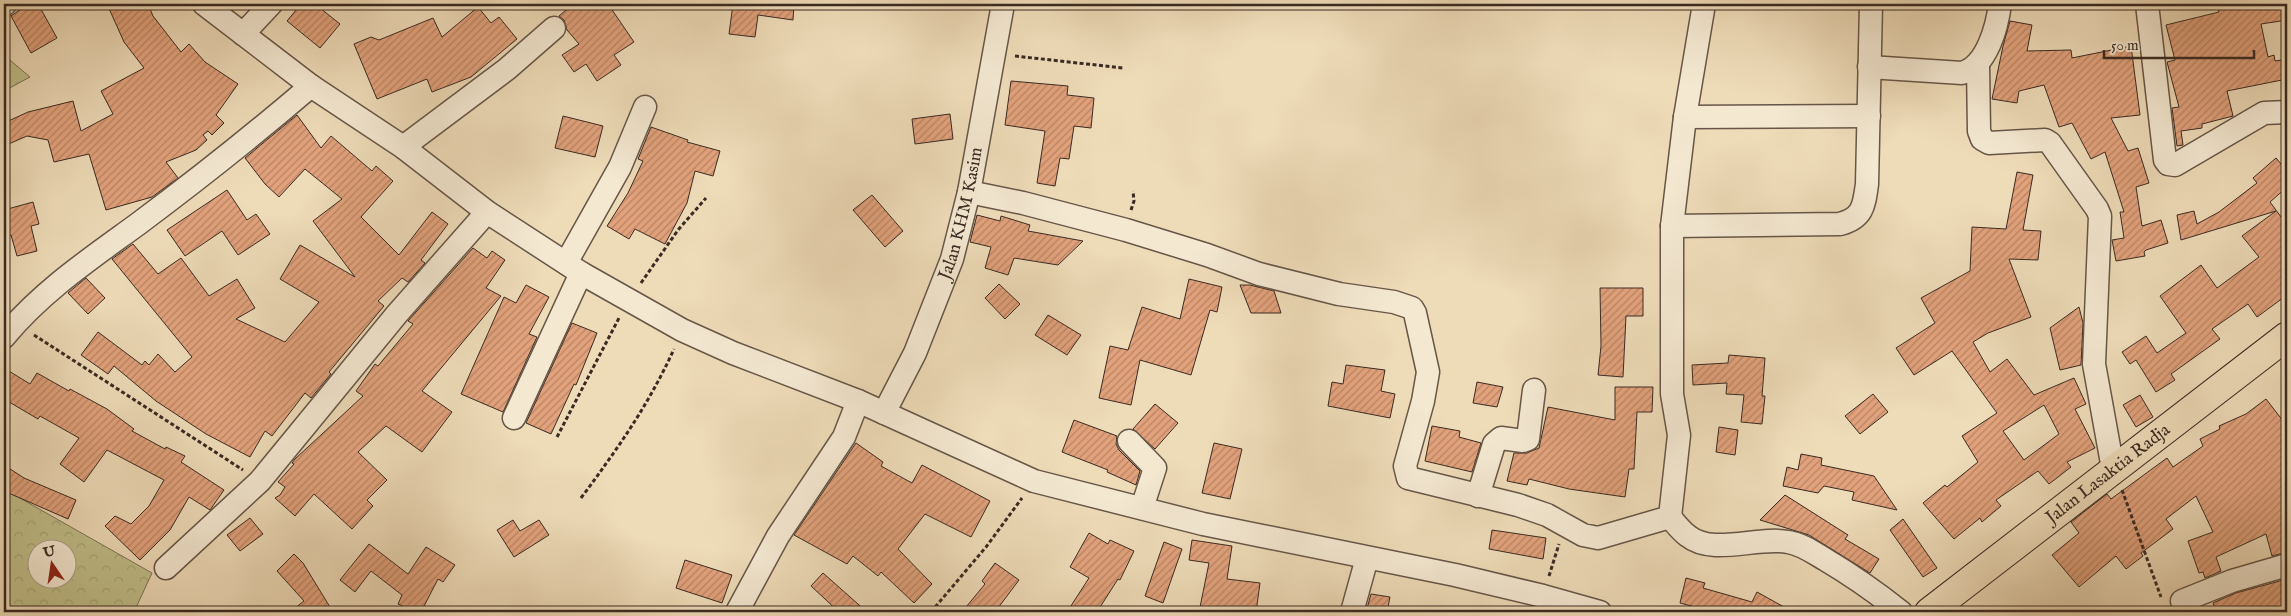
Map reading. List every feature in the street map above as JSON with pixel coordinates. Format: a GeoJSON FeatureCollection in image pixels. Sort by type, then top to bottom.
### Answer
{"type":"FeatureCollection","features":[{"type":"Feature","properties":{"kind":"highway","name":"Jalan Lasaktia Radja"},"geometry":{"type":"LineString","coordinates":[[1929,612],[2113,469],[2284,345]]}},
{"type":"Feature","properties":{"kind":"street"},"geometry":{"type":"LineString","coordinates":[[204,4],[311,86],[403,147],[487,212],[574,268],[682,330],[858,401],[1034,481],[1203,524],[1455,575],[1600,612]]}},
{"type":"Feature","properties":{"kind":"street"},"geometry":{"type":"LineString","coordinates":[[244,34],[271,4]]}},
{"type":"Feature","properties":{"kind":"street","name":"Jalan KHM Kasim"},"geometry":{"type":"LineString","coordinates":[[884,413],[915,353],[952,259],[969,192],[1003,4]]}},
{"type":"Feature","properties":{"kind":"street"},"geometry":{"type":"LineString","coordinates":[[1704,4],[1685,117],[1672,226],[1672,394],[1678,435],[1670,517],[1688,537],[1703,544],[1720,545],[1772,540],[1789,542],[1806,548],[1867,585],[1901,612]]}},
{"type":"Feature","properties":{"kind":"street"},"geometry":{"type":"LineString","coordinates":[[1672,226],[1840,224],[1849,222],[1858,215],[1864,206],[1867,184],[1871,4]]}},
{"type":"Feature","properties":{"kind":"street"},"geometry":{"type":"LineString","coordinates":[[2000,4],[1993,33],[1978,65],[1979,131],[1982,138],[1989,143],[2045,140],[2050,144],[2097,209],[2100,216],[2094,364],[2113,469]]}},
{"type":"Feature","properties":{"kind":"street"},"geometry":{"type":"LineString","coordinates":[[2147,4],[2165,160],[2168,164],[2175,165],[2264,113],[2287,112]]}},
{"type":"Feature","properties":{"kind":"street"},"geometry":{"type":"LineString","coordinates":[[403,147],[507,69],[554,28]]}},
{"type":"Feature","properties":{"kind":"street"},"geometry":{"type":"LineString","coordinates":[[1869,67],[1962,73],[1978,65]]}},
{"type":"Feature","properties":{"kind":"street"},"geometry":{"type":"LineString","coordinates":[[10,330],[58,283],[182,190],[311,86]]}},
{"type":"Feature","properties":{"kind":"street"},"geometry":{"type":"LineString","coordinates":[[514,418],[574,268],[645,107]]}},
{"type":"Feature","properties":{"kind":"street"},"geometry":{"type":"LineString","coordinates":[[1685,117],[1869,116]]}},
{"type":"Feature","properties":{"kind":"street"},"geometry":{"type":"LineString","coordinates":[[969,192],[1023,203],[1126,230],[1207,254],[1259,274],[1339,294],[1406,305],[1415,312],[1428,372],[1423,401],[1407,459],[1406,472],[1408,478],[1413,481],[1535,510],[1564,524],[1583,536],[1598,538],[1670,517]]}},
{"type":"Feature","properties":{"kind":"street"},"geometry":{"type":"LineString","coordinates":[[166,568],[260,481],[397,314],[487,212]]}},
{"type":"Feature","properties":{"kind":"street"},"geometry":{"type":"LineString","coordinates":[[1478,496],[1494,444],[1501,438],[1523,441],[1528,439],[1534,390]]}},
{"type":"Feature","properties":{"kind":"street"},"geometry":{"type":"LineString","coordinates":[[737,612],[778,536],[844,437],[858,401]]}},
{"type":"Feature","properties":{"kind":"street"},"geometry":{"type":"LineString","coordinates":[[1129,441],[1156,468],[1142,508]]}},
{"type":"Feature","properties":{"kind":"street"},"geometry":{"type":"LineString","coordinates":[[1352,612],[1367,558]]}},
{"type":"Feature","properties":{"kind":"street"},"geometry":{"type":"LineString","coordinates":[[2182,601],[2232,581],[2287,565]]}},
{"type":"Feature","properties":{"kind":"path"},"geometry":{"type":"LineString","coordinates":[[994,54],[1123,68]]}},
{"type":"Feature","properties":{"kind":"path"},"geometry":{"type":"LineString","coordinates":[[557,437],[630,299],[678,230],[706,198]]}},
{"type":"Feature","properties":{"kind":"path"},"geometry":{"type":"LineString","coordinates":[[10,330],[260,481]]}},
{"type":"Feature","properties":{"kind":"path"},"geometry":{"type":"LineString","coordinates":[[581,498],[630,432],[658,382],[682,330]]}},
{"type":"Feature","properties":{"kind":"path"},"geometry":{"type":"LineString","coordinates":[[2113,469],[2130,508],[2163,604],[2169,605],[2182,601]]}},
{"type":"Feature","properties":{"kind":"path"},"geometry":{"type":"LineString","coordinates":[[931,612],[986,547],[1034,481]]}},
{"type":"Feature","properties":{"kind":"path"},"geometry":{"type":"LineString","coordinates":[[1543,596],[1564,524]]}},
{"type":"Feature","properties":{"kind":"green space"},"geometry":{"type":"Polygon","coordinates":[[[4,55],[30,77],[4,91],[4,55]]]}},
{"type":"Feature","properties":{"kind":"green space"},"geometry":{"type":"Polygon","coordinates":[[[4,489],[152,573],[134,612],[14,612],[10,610],[4,612],[4,489]]]}},
{"type":"Feature","properties":{"kind":"building"},"geometry":{"type":"Polygon","coordinates":[[[28,4],[38,4],[57,38],[31,53],[11,16],[28,4]]]}},
{"type":"Feature","properties":{"kind":"building"},"geometry":{"type":"Polygon","coordinates":[[[107,4],[148,4],[153,16],[181,52],[189,44],[205,62],[238,84],[216,115],[224,123],[212,135],[208,131],[203,135],[207,140],[196,150],[166,162],[178,178],[152,197],[106,210],[89,154],[54,162],[48,140],[27,136],[4,146],[4,123],[28,112],[73,101],[81,131],[113,114],[101,91],[144,68],[124,42],[107,4]]]}},
{"type":"Feature","properties":{"kind":"building"},"geometry":{"type":"Polygon","coordinates":[[[301,4],[315,4],[340,24],[320,48],[287,21],[301,4]]]}},
{"type":"Feature","properties":{"kind":"building"},"geometry":{"type":"Polygon","coordinates":[[[573,4],[608,4],[634,42],[614,55],[621,65],[597,81],[586,64],[574,72],[562,55],[579,44],[567,30],[564,20],[559,16],[573,4]]]}},
{"type":"Feature","properties":{"kind":"building"},"geometry":{"type":"Polygon","coordinates":[[[733,4],[794,4],[793,20],[758,15],[755,37],[729,34],[733,4]]]}},
{"type":"Feature","properties":{"kind":"building"},"geometry":{"type":"Polygon","coordinates":[[[2217,4],[2287,4],[2287,20],[2261,24],[2268,57],[2274,55],[2275,61],[2287,59],[2287,79],[2227,91],[2233,116],[2202,124],[2202,128],[2181,131],[2183,145],[2177,146],[2172,108],[2179,107],[2167,62],[2175,60],[2166,25],[2219,12],[2217,4]]]}},
{"type":"Feature","properties":{"kind":"building"},"geometry":{"type":"Polygon","coordinates":[[[478,7],[491,23],[499,17],[517,39],[471,77],[432,92],[427,79],[377,99],[354,44],[371,37],[379,40],[433,18],[442,37],[478,7]]]}},
{"type":"Feature","properties":{"kind":"building"},"geometry":{"type":"Polygon","coordinates":[[[2010,21],[2032,25],[2027,51],[2071,50],[2072,58],[2131,46],[2140,115],[2111,118],[2128,151],[2138,148],[2149,183],[2136,187],[2142,226],[2161,220],[2168,243],[2146,250],[2144,252],[2145,256],[2116,261],[2112,240],[2124,238],[2120,212],[2124,212],[2105,152],[2091,159],[2072,123],[2059,127],[2044,85],[2019,91],[2017,103],[1992,99],[2010,21]]]}},
{"type":"Feature","properties":{"kind":"building"},"geometry":{"type":"Polygon","coordinates":[[[1011,81],[1068,86],[1067,95],[1094,98],[1091,128],[1074,126],[1069,159],[1060,158],[1055,186],[1037,183],[1045,131],[1005,125],[1011,81]]]}},
{"type":"Feature","properties":{"kind":"building"},"geometry":{"type":"Polygon","coordinates":[[[950,114],[953,139],[915,144],[912,119],[950,114]]]}},
{"type":"Feature","properties":{"kind":"building"},"geometry":{"type":"Polygon","coordinates":[[[297,115],[321,148],[331,136],[372,171],[376,166],[393,181],[361,217],[399,255],[432,212],[448,224],[421,260],[425,263],[408,282],[402,278],[378,301],[384,306],[329,372],[331,374],[311,398],[305,393],[272,436],[265,431],[250,457],[206,434],[156,401],[114,366],[108,374],[81,355],[98,332],[142,365],[145,361],[149,365],[158,354],[175,372],[192,357],[112,259],[133,244],[158,274],[181,258],[209,296],[237,279],[255,308],[236,319],[285,342],[319,302],[280,279],[300,245],[355,277],[313,221],[342,199],[305,169],[279,197],[265,184],[245,158],[297,115]]]}},
{"type":"Feature","properties":{"kind":"building"},"geometry":{"type":"Polygon","coordinates":[[[563,116],[603,126],[595,157],[555,148],[563,116]]]}},
{"type":"Feature","properties":{"kind":"building"},"geometry":{"type":"Polygon","coordinates":[[[651,127],[688,140],[687,142],[720,151],[713,176],[695,171],[687,203],[665,244],[635,229],[629,239],[607,226],[628,193],[643,161],[638,159],[651,127]]]}},
{"type":"Feature","properties":{"kind":"building"},"geometry":{"type":"Polygon","coordinates":[[[2276,158],[2287,171],[2287,187],[2270,202],[2287,225],[2287,295],[2257,317],[2248,304],[2212,329],[2220,339],[2171,374],[2175,380],[2156,392],[2136,360],[2130,364],[2122,352],[2146,336],[2157,353],[2186,333],[2160,296],[2201,265],[2217,288],[2259,257],[2242,236],[2276,211],[2181,240],[2177,215],[2194,211],[2197,224],[2219,212],[2257,183],[2253,178],[2276,158]]]}},
{"type":"Feature","properties":{"kind":"building"},"geometry":{"type":"Polygon","coordinates":[[[2017,172],[2033,175],[2023,230],[2041,231],[2038,260],[2009,259],[2031,317],[1988,333],[1973,342],[1990,372],[2007,359],[2034,395],[2074,378],[2086,404],[2075,409],[2095,448],[2067,462],[2071,467],[2049,484],[2038,471],[1996,500],[2001,506],[1982,522],[1980,518],[1954,539],[1923,503],[1945,485],[1947,487],[1978,462],[1962,436],[1997,413],[1952,351],[1914,375],[1896,348],[1935,323],[1921,298],[1970,271],[1972,227],[2006,229],[2017,172]],[[2044,405],[2003,431],[2024,460],[2059,434],[2044,405]]]}},
{"type":"Feature","properties":{"kind":"building"},"geometry":{"type":"Polygon","coordinates":[[[227,190],[247,220],[256,214],[270,234],[238,255],[222,231],[185,256],[167,230],[227,190]]]}},
{"type":"Feature","properties":{"kind":"building"},"geometry":{"type":"Polygon","coordinates":[[[872,195],[903,231],[885,247],[853,210],[872,195]]]}},
{"type":"Feature","properties":{"kind":"building"},"geometry":{"type":"Polygon","coordinates":[[[33,202],[39,224],[31,226],[37,251],[17,256],[11,235],[4,238],[4,210],[33,202]]]}},
{"type":"Feature","properties":{"kind":"building"},"geometry":{"type":"Polygon","coordinates":[[[977,215],[1000,221],[1001,216],[1030,225],[1028,231],[1083,241],[1058,265],[1014,258],[1008,275],[985,268],[991,247],[970,242],[977,215]]]}},
{"type":"Feature","properties":{"kind":"building"},"geometry":{"type":"Polygon","coordinates":[[[473,248],[487,258],[492,251],[505,260],[486,288],[501,296],[422,391],[452,412],[422,452],[386,426],[358,452],[387,480],[367,500],[373,506],[352,529],[314,494],[295,516],[275,498],[280,495],[285,487],[278,482],[294,464],[292,463],[295,459],[363,396],[356,391],[375,364],[378,366],[413,324],[408,321],[473,248]]]}},
{"type":"Feature","properties":{"kind":"building"},"geometry":{"type":"Polygon","coordinates":[[[86,278],[105,298],[88,314],[68,293],[86,278]]]}},
{"type":"Feature","properties":{"kind":"building"},"geometry":{"type":"Polygon","coordinates":[[[1189,279],[1222,287],[1217,312],[1210,310],[1191,375],[1140,360],[1131,405],[1099,398],[1110,346],[1128,350],[1142,307],[1180,319],[1189,279]]]}},
{"type":"Feature","properties":{"kind":"building"},"geometry":{"type":"Polygon","coordinates":[[[999,284],[1020,304],[1005,319],[985,298],[999,284]]]}},
{"type":"Feature","properties":{"kind":"building"},"geometry":{"type":"Polygon","coordinates":[[[526,285],[549,297],[529,334],[537,337],[503,412],[461,394],[504,297],[516,303],[526,285]]]}},
{"type":"Feature","properties":{"kind":"building"},"geometry":{"type":"Polygon","coordinates":[[[1240,285],[1250,285],[1274,291],[1281,313],[1251,313],[1240,285]]]}},
{"type":"Feature","properties":{"kind":"building"},"geometry":{"type":"Polygon","coordinates":[[[1600,288],[1643,288],[1643,316],[1626,316],[1623,377],[1598,375],[1601,346],[1600,288]]]}},
{"type":"Feature","properties":{"kind":"building"},"geometry":{"type":"Polygon","coordinates":[[[2079,307],[2083,323],[2081,365],[2060,370],[2050,328],[2079,307]]]}},
{"type":"Feature","properties":{"kind":"building"},"geometry":{"type":"Polygon","coordinates":[[[1048,315],[1081,335],[1067,355],[1035,335],[1048,315]]]}},
{"type":"Feature","properties":{"kind":"building"},"geometry":{"type":"Polygon","coordinates":[[[572,323],[597,333],[576,385],[574,384],[551,434],[526,423],[572,323]]]}},
{"type":"Feature","properties":{"kind":"building"},"geometry":{"type":"Polygon","coordinates":[[[1729,355],[1765,358],[1762,396],[1765,396],[1762,424],[1741,422],[1744,395],[1726,394],[1727,383],[1693,385],[1692,365],[1728,363],[1729,355]]]}},
{"type":"Feature","properties":{"kind":"building"},"geometry":{"type":"Polygon","coordinates":[[[1346,365],[1385,370],[1381,391],[1395,394],[1390,418],[1328,406],[1332,382],[1343,384],[1346,365]]]}},
{"type":"Feature","properties":{"kind":"building"},"geometry":{"type":"Polygon","coordinates":[[[4,368],[30,384],[37,373],[107,409],[134,429],[132,431],[165,449],[166,447],[185,456],[181,462],[224,490],[210,510],[189,497],[170,530],[140,560],[105,526],[115,516],[131,524],[149,506],[164,480],[107,450],[84,482],[60,464],[79,438],[40,416],[38,419],[4,399],[4,368]]]}},
{"type":"Feature","properties":{"kind":"building"},"geometry":{"type":"Polygon","coordinates":[[[1477,382],[1503,387],[1497,407],[1473,403],[1477,382]]]}},
{"type":"Feature","properties":{"kind":"building"},"geometry":{"type":"Polygon","coordinates":[[[1615,387],[1653,387],[1652,412],[1637,412],[1634,469],[1629,469],[1625,497],[1569,489],[1529,479],[1527,485],[1507,481],[1514,453],[1527,453],[1539,448],[1548,407],[1615,420],[1615,387]]]}},
{"type":"Feature","properties":{"kind":"building"},"geometry":{"type":"Polygon","coordinates":[[[1873,394],[1888,412],[1860,434],[1845,416],[1873,394]]]}},
{"type":"Feature","properties":{"kind":"building"},"geometry":{"type":"Polygon","coordinates":[[[2140,395],[2153,417],[2136,427],[2123,405],[2140,395]]]}},
{"type":"Feature","properties":{"kind":"building"},"geometry":{"type":"Polygon","coordinates":[[[2266,399],[2287,426],[2287,552],[2272,556],[2266,534],[2216,557],[2221,571],[2205,578],[2203,572],[2199,573],[2188,541],[2213,532],[2196,496],[2166,519],[2173,529],[2141,553],[2143,556],[2126,569],[2116,556],[2079,587],[2052,555],[2079,533],[2071,522],[2107,494],[2111,499],[2167,458],[2173,467],[2203,446],[2200,439],[2220,429],[2219,426],[2246,414],[2266,399]]]}},
{"type":"Feature","properties":{"kind":"building"},"geometry":{"type":"Polygon","coordinates":[[[1155,404],[1178,423],[1155,449],[1133,429],[1155,404]]]}},
{"type":"Feature","properties":{"kind":"building"},"geometry":{"type":"Polygon","coordinates":[[[1074,420],[1117,436],[1116,444],[1119,450],[1140,471],[1136,485],[1107,472],[1108,470],[1062,452],[1074,420]]]}},
{"type":"Feature","properties":{"kind":"building"},"geometry":{"type":"Polygon","coordinates":[[[1432,426],[1460,431],[1459,437],[1481,443],[1472,472],[1425,461],[1432,426]]]}},
{"type":"Feature","properties":{"kind":"building"},"geometry":{"type":"Polygon","coordinates":[[[1719,427],[1738,430],[1735,455],[1716,452],[1719,427]]]}},
{"type":"Feature","properties":{"kind":"building"},"geometry":{"type":"Polygon","coordinates":[[[856,443],[883,462],[881,466],[912,483],[922,465],[990,501],[971,537],[925,514],[898,549],[932,584],[914,603],[881,572],[878,576],[853,556],[847,564],[794,535],[856,443]]]}},
{"type":"Feature","properties":{"kind":"building"},"geometry":{"type":"Polygon","coordinates":[[[1214,443],[1242,449],[1230,499],[1202,493],[1214,443]]]}},
{"type":"Feature","properties":{"kind":"building"},"geometry":{"type":"Polygon","coordinates":[[[1801,454],[1822,458],[1821,465],[1874,476],[1897,510],[1852,500],[1854,492],[1824,486],[1818,493],[1783,486],[1787,467],[1798,470],[1801,454]]]}},
{"type":"Feature","properties":{"kind":"building"},"geometry":{"type":"Polygon","coordinates":[[[4,465],[24,478],[76,500],[68,519],[4,491],[4,465]]]}},
{"type":"Feature","properties":{"kind":"building"},"geometry":{"type":"Polygon","coordinates":[[[1785,495],[1848,535],[1845,539],[1879,559],[1870,573],[1809,535],[1760,520],[1785,495]]]}},
{"type":"Feature","properties":{"kind":"building"},"geometry":{"type":"Polygon","coordinates":[[[250,518],[263,534],[240,551],[227,535],[250,518]]]}},
{"type":"Feature","properties":{"kind":"building"},"geometry":{"type":"Polygon","coordinates":[[[1903,519],[1937,568],[1923,577],[1890,530],[1903,519]]]}},
{"type":"Feature","properties":{"kind":"building"},"geometry":{"type":"Polygon","coordinates":[[[513,520],[520,531],[539,520],[549,535],[514,557],[497,530],[513,520]]]}},
{"type":"Feature","properties":{"kind":"building"},"geometry":{"type":"Polygon","coordinates":[[[1492,530],[1546,538],[1543,559],[1489,549],[1492,530]]]}},
{"type":"Feature","properties":{"kind":"building"},"geometry":{"type":"Polygon","coordinates":[[[1089,533],[1108,544],[1110,540],[1134,551],[1120,580],[1118,579],[1097,612],[1067,612],[1089,578],[1070,567],[1089,533]]]}},
{"type":"Feature","properties":{"kind":"building"},"geometry":{"type":"Polygon","coordinates":[[[1192,540],[1232,546],[1227,579],[1260,583],[1256,612],[1199,612],[1209,563],[1189,560],[1192,540]]]}},
{"type":"Feature","properties":{"kind":"building"},"geometry":{"type":"Polygon","coordinates":[[[1164,542],[1182,549],[1163,603],[1145,596],[1164,542]]]}},
{"type":"Feature","properties":{"kind":"building"},"geometry":{"type":"Polygon","coordinates":[[[369,544],[408,574],[426,547],[455,565],[443,582],[438,579],[421,612],[416,612],[398,604],[402,595],[371,571],[355,592],[340,580],[369,544]]]}},
{"type":"Feature","properties":{"kind":"building"},"geometry":{"type":"Polygon","coordinates":[[[294,554],[303,563],[333,612],[290,612],[304,601],[277,571],[294,554]]]}},
{"type":"Feature","properties":{"kind":"building"},"geometry":{"type":"Polygon","coordinates":[[[685,560],[732,575],[722,603],[676,588],[685,560]]]}},
{"type":"Feature","properties":{"kind":"building"},"geometry":{"type":"Polygon","coordinates":[[[995,563],[1019,580],[995,612],[962,612],[985,584],[982,581],[995,563]]]}},
{"type":"Feature","properties":{"kind":"building"},"geometry":{"type":"Polygon","coordinates":[[[823,573],[867,612],[839,612],[811,586],[823,573]]]}},
{"type":"Feature","properties":{"kind":"building"},"geometry":{"type":"Polygon","coordinates":[[[1686,578],[1705,583],[1703,588],[1752,602],[1757,592],[1793,612],[1714,612],[1680,603],[1686,578]]]}},
{"type":"Feature","properties":{"kind":"building"},"geometry":{"type":"Polygon","coordinates":[[[2287,579],[2287,612],[2216,612],[2213,603],[2236,593],[2287,579]]]}},
{"type":"Feature","properties":{"kind":"building"},"geometry":{"type":"Polygon","coordinates":[[[1371,594],[1390,597],[1387,612],[1366,612],[1371,594]]]}}]}
